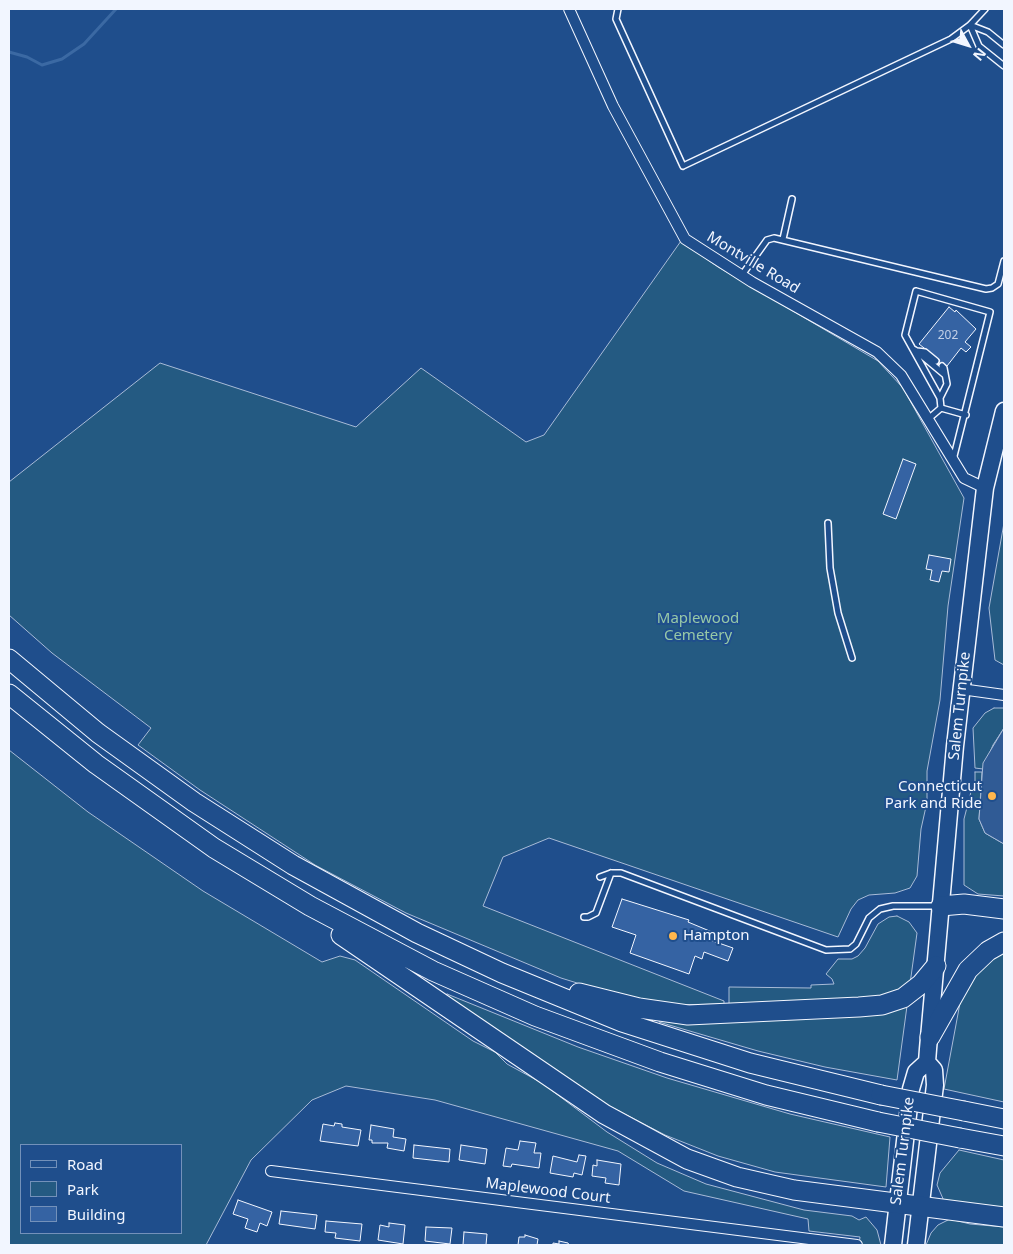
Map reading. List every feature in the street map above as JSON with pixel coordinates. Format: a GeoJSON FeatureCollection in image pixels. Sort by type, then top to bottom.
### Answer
{"type":"FeatureCollection","features":[{"type":"Feature","properties":{"kind":"highway"},"geometry":{"type":"LineString","coordinates":[[9,659],[122,751],[254,841],[396,922],[524,982],[622,1022],[725,1056],[806,1078],[881,1095],[1004,1119]]}},
{"type":"Feature","properties":{"kind":"highway"},"geometry":{"type":"LineString","coordinates":[[9,694],[82,754],[153,806],[231,858],[310,906],[452,980],[583,1034],[732,1086],[878,1122],[1004,1146]]}},
{"type":"Feature","properties":{"kind":"highway"},"geometry":{"type":"LineString","coordinates":[[941,906],[964,904],[1004,908]]}},
{"type":"Feature","properties":{"kind":"highway"},"geometry":{"type":"LineString","coordinates":[[310,906],[348,940],[604,1114],[660,1146],[703,1166],[755,1182],[802,1191],[1004,1217]]}},
{"type":"Feature","properties":{"kind":"highway"},"geometry":{"type":"LineString","coordinates":[[930,1037],[968,970],[988,951],[1004,942]]}},
{"type":"Feature","properties":{"kind":"highway"},"geometry":{"type":"LineString","coordinates":[[524,982],[563,988],[606,1001],[652,1011],[688,1015],[736,1014],[859,1008],[890,1003],[913,992],[936,966]]}},
{"type":"Feature","properties":{"kind":"main road","name":"Salem Turnpike"},"geometry":{"type":"LineString","coordinates":[[893,1245],[911,1086],[916,1072],[927,1062],[961,689],[985,488],[1004,411]]}},
{"type":"Feature","properties":{"kind":"main road","name":"Salem Turnpike"},"geometry":{"type":"LineString","coordinates":[[916,1245],[936,1080],[934,1070],[927,1062]]}},
{"type":"Feature","properties":{"kind":"street","name":"Montville Road"},"geometry":{"type":"LineString","coordinates":[[569,9],[612,106],[685,239],[742,275],[877,352],[901,375],[953,463],[964,478],[985,488]]}},
{"type":"Feature","properties":{"kind":"street"},"geometry":{"type":"LineString","coordinates":[[961,689],[1004,695]]}},
{"type":"Feature","properties":{"kind":"street","name":"Maplewood Court"},"geometry":{"type":"LineString","coordinates":[[271,1171],[821,1243],[857,1245]]}},
{"type":"Feature","properties":{"kind":"lane"},"geometry":{"type":"LineString","coordinates":[[618,9],[616,19],[683,166],[951,39],[970,25],[985,9]]}},
{"type":"Feature","properties":{"kind":"lane"},"geometry":{"type":"LineString","coordinates":[[970,25],[988,32],[1004,45]]}},
{"type":"Feature","properties":{"kind":"lane"},"geometry":{"type":"LineString","coordinates":[[970,25],[979,46],[1004,66]]}},
{"type":"Feature","properties":{"kind":"lane"},"geometry":{"type":"LineString","coordinates":[[783,239],[792,199]]}},
{"type":"Feature","properties":{"kind":"lane"},"geometry":{"type":"LineString","coordinates":[[742,275],[767,240],[774,238],[986,289],[998,284],[1002,275],[1004,261]]}},
{"type":"Feature","properties":{"kind":"lane"},"geometry":{"type":"LineString","coordinates":[[941,408],[940,398],[905,335],[916,291],[990,312],[953,463]]}},
{"type":"Feature","properties":{"kind":"lane"},"geometry":{"type":"LineString","coordinates":[[911,346],[945,375]]}},
{"type":"Feature","properties":{"kind":"lane"},"geometry":{"type":"LineString","coordinates":[[917,351],[925,352],[936,361]]}},
{"type":"Feature","properties":{"kind":"lane"},"geometry":{"type":"LineString","coordinates":[[940,398],[947,384],[942,366]]}},
{"type":"Feature","properties":{"kind":"lane"},"geometry":{"type":"LineString","coordinates":[[927,420],[941,408]]}},
{"type":"Feature","properties":{"kind":"lane"},"geometry":{"type":"LineString","coordinates":[[941,408],[966,416]]}},
{"type":"Feature","properties":{"kind":"lane"},"geometry":{"type":"LineString","coordinates":[[828,523],[830,568],[838,612],[852,658]]}},
{"type":"Feature","properties":{"kind":"lane"},"geometry":{"type":"LineString","coordinates":[[600,877],[610,873],[621,873],[826,950],[850,949],[856,944],[869,918],[882,908],[941,906]]}},
{"type":"Feature","properties":{"kind":"lane"},"geometry":{"type":"LineString","coordinates":[[584,917],[596,913],[610,873]]}},
{"type":"Feature","properties":{"kind":"green space","name":"Maplewood Cemetery"},"geometry":{"type":"Polygon","coordinates":[[[681,241],[718,267],[878,361],[903,388],[964,498],[948,606],[940,700],[927,771],[927,802],[921,829],[917,876],[910,888],[895,893],[869,895],[858,900],[851,909],[838,937],[549,838],[503,857],[483,906],[724,1001],[724,1004],[662,1005],[619,996],[561,978],[406,913],[315,865],[200,790],[138,745],[151,728],[52,653],[9,615],[9,482],[160,363],[356,427],[421,368],[526,442],[544,435],[681,241]]]}},
{"type":"Feature","properties":{"kind":"green space"},"geometry":{"type":"Polygon","coordinates":[[[1004,523],[1004,665],[995,660],[989,608],[1004,523]]]}},
{"type":"Feature","properties":{"kind":"green space"},"geometry":{"type":"Polygon","coordinates":[[[994,708],[1004,708],[1004,728],[993,745],[983,769],[975,768],[973,728],[985,713],[994,708]]]}},
{"type":"Feature","properties":{"kind":"green space"},"geometry":{"type":"Polygon","coordinates":[[[9,750],[88,812],[203,891],[322,962],[340,956],[355,960],[473,1041],[495,1052],[507,1064],[542,1083],[607,1132],[657,1163],[706,1184],[804,1210],[852,1216],[859,1220],[866,1217],[877,1230],[881,1245],[859,1245],[860,1237],[809,1231],[808,1219],[684,1191],[618,1151],[435,1100],[346,1086],[312,1100],[251,1160],[206,1245],[9,1245],[9,750]]]}},
{"type":"Feature","properties":{"kind":"green space"},"geometry":{"type":"Polygon","coordinates":[[[975,772],[982,772],[979,819],[985,833],[1004,844],[1004,896],[978,894],[964,885],[964,819],[973,784],[975,784],[975,772]]]}},
{"type":"Feature","properties":{"kind":"green space"},"geometry":{"type":"Polygon","coordinates":[[[897,916],[909,922],[917,933],[910,984],[902,990],[878,997],[729,1006],[729,987],[811,988],[811,985],[834,984],[832,979],[826,974],[838,959],[852,959],[858,956],[865,948],[878,924],[889,917],[897,916]]]}},
{"type":"Feature","properties":{"kind":"green space"},"geometry":{"type":"Polygon","coordinates":[[[1004,950],[1004,1102],[944,1089],[960,1003],[974,974],[1004,950]]]}},
{"type":"Feature","properties":{"kind":"green space"},"geometry":{"type":"Polygon","coordinates":[[[447,994],[578,1047],[667,1078],[790,1114],[890,1137],[886,1187],[775,1172],[718,1156],[665,1135],[592,1097],[445,996],[447,994]]]}},
{"type":"Feature","properties":{"kind":"green space"},"geometry":{"type":"Polygon","coordinates":[[[907,1006],[897,1080],[825,1067],[758,1051],[659,1022],[661,1018],[907,1006]]]}},
{"type":"Feature","properties":{"kind":"green space"},"geometry":{"type":"Polygon","coordinates":[[[959,1150],[1004,1160],[1004,1209],[944,1201],[937,1185],[940,1173],[959,1150]]]}},
{"type":"Feature","properties":{"kind":"green space"},"geometry":{"type":"Polygon","coordinates":[[[950,1219],[970,1224],[1004,1227],[1004,1245],[926,1245],[931,1233],[938,1225],[950,1219]]]}},
{"type":"Feature","properties":{"kind":"shaded area","name":"Connecticut Park and Ride"},"geometry":{"type":"Polygon","coordinates":[[[1004,728],[1004,844],[985,833],[979,819],[983,763],[1004,728]]]}},
{"type":"Feature","properties":{"kind":"building"},"geometry":{"type":"Polygon","coordinates":[[[949,307],[955,312],[956,310],[976,329],[965,342],[971,347],[966,352],[961,348],[947,366],[943,364],[939,369],[933,364],[938,359],[919,344],[949,307]]]}},
{"type":"Feature","properties":{"kind":"building"},"geometry":{"type":"Polygon","coordinates":[[[903,459],[916,464],[896,519],[883,514],[903,459]]]}},
{"type":"Feature","properties":{"kind":"building"},"geometry":{"type":"Polygon","coordinates":[[[929,555],[951,559],[949,572],[942,571],[939,582],[930,580],[932,570],[926,569],[929,555]]]}},
{"type":"Feature","properties":{"kind":"building","name":"Hampton"},"geometry":{"type":"Polygon","coordinates":[[[622,899],[689,920],[688,922],[712,932],[710,940],[733,948],[728,961],[704,952],[702,959],[695,956],[689,974],[630,953],[636,935],[612,927],[622,899]]]}},
{"type":"Feature","properties":{"kind":"building"},"geometry":{"type":"Polygon","coordinates":[[[335,1123],[342,1124],[342,1127],[361,1130],[358,1146],[320,1141],[323,1124],[334,1126],[335,1123]]]}},
{"type":"Feature","properties":{"kind":"building"},"geometry":{"type":"Polygon","coordinates":[[[371,1125],[394,1129],[393,1137],[406,1139],[404,1151],[387,1148],[388,1143],[372,1143],[372,1140],[369,1140],[371,1125]]]}},
{"type":"Feature","properties":{"kind":"building"},"geometry":{"type":"Polygon","coordinates":[[[520,1141],[536,1143],[534,1153],[541,1153],[539,1168],[512,1164],[511,1167],[503,1166],[506,1148],[518,1150],[520,1141]]]}},
{"type":"Feature","properties":{"kind":"building"},"geometry":{"type":"Polygon","coordinates":[[[414,1145],[450,1149],[449,1162],[413,1158],[414,1145]]]}},
{"type":"Feature","properties":{"kind":"building"},"geometry":{"type":"Polygon","coordinates":[[[461,1145],[487,1149],[485,1164],[459,1160],[461,1145]]]}},
{"type":"Feature","properties":{"kind":"building"},"geometry":{"type":"Polygon","coordinates":[[[579,1155],[586,1156],[582,1175],[574,1173],[573,1177],[550,1173],[553,1156],[577,1162],[579,1155]]]}},
{"type":"Feature","properties":{"kind":"building"},"geometry":{"type":"Polygon","coordinates":[[[597,1160],[621,1164],[619,1185],[605,1183],[606,1178],[592,1176],[593,1165],[597,1166],[597,1160]]]}},
{"type":"Feature","properties":{"kind":"building"},"geometry":{"type":"Polygon","coordinates":[[[238,1200],[272,1212],[267,1226],[260,1223],[257,1232],[245,1228],[248,1219],[233,1214],[238,1200]]]}},
{"type":"Feature","properties":{"kind":"building"},"geometry":{"type":"Polygon","coordinates":[[[281,1211],[317,1215],[315,1229],[279,1224],[281,1211]]]}},
{"type":"Feature","properties":{"kind":"building"},"geometry":{"type":"Polygon","coordinates":[[[326,1221],[362,1224],[360,1241],[335,1238],[336,1233],[325,1232],[326,1221]]]}},
{"type":"Feature","properties":{"kind":"building"},"geometry":{"type":"Polygon","coordinates":[[[389,1223],[405,1225],[403,1244],[378,1240],[380,1225],[389,1227],[389,1223]]]}},
{"type":"Feature","properties":{"kind":"building"},"geometry":{"type":"Polygon","coordinates":[[[426,1227],[452,1228],[450,1244],[425,1241],[426,1227]]]}},
{"type":"Feature","properties":{"kind":"building"},"geometry":{"type":"Polygon","coordinates":[[[464,1232],[487,1234],[486,1245],[463,1245],[464,1232]]]}},
{"type":"Feature","properties":{"kind":"building"},"geometry":{"type":"Polygon","coordinates":[[[525,1235],[538,1239],[537,1245],[518,1245],[519,1237],[525,1237],[525,1235]]]}},
{"type":"Feature","properties":{"kind":"building"},"geometry":{"type":"Polygon","coordinates":[[[559,1241],[569,1245],[553,1245],[553,1243],[559,1244],[559,1241]]]}},
{"type":"Feature","properties":{"kind":"waterway"},"geometry":{"type":"LineString","coordinates":[[9,52],[27,57],[42,65],[62,59],[84,44],[116,9]]}},
{"type":"Feature","properties":{"kind":"place","name":"Connecticut Park and Ride"},"geometry":{"type":"Point","coordinates":[992,796]}},
{"type":"Feature","properties":{"kind":"place","name":"Hampton"},"geometry":{"type":"Point","coordinates":[673,936]}}]}
